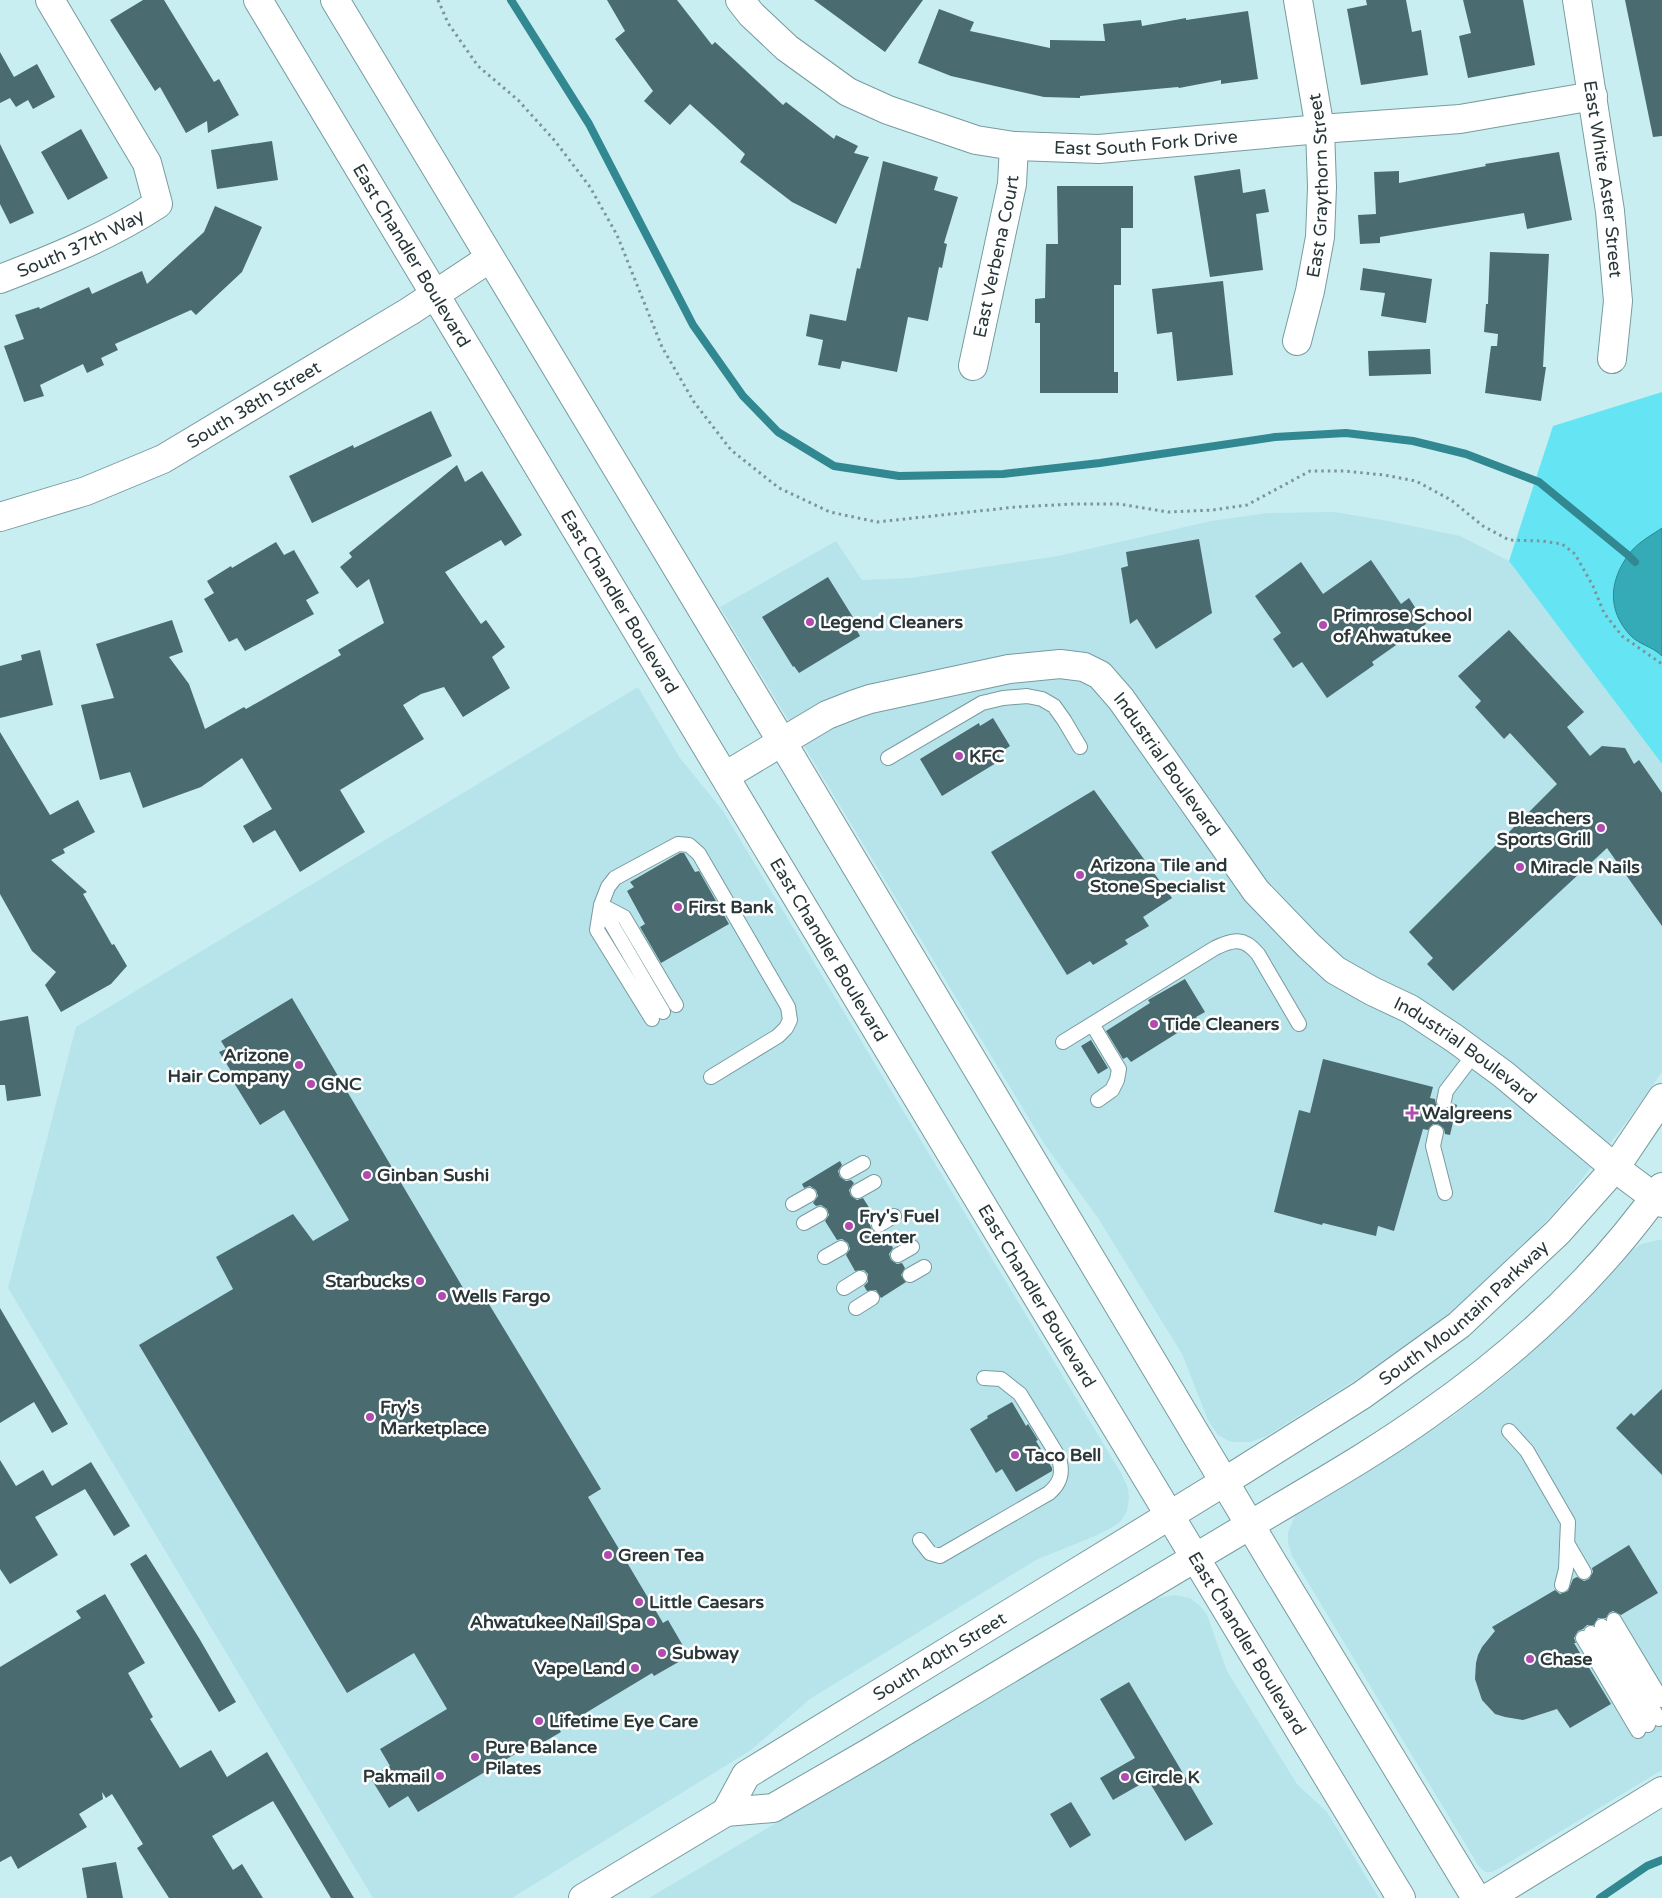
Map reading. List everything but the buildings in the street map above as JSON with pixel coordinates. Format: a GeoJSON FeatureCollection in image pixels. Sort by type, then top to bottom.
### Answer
{"type":"FeatureCollection","features":[{"type":"Feature","properties":{"kind":"main road","name":"South 37th Way"},"geometry":{"type":"LineString","coordinates":[[0,278],[49,260],[127,224],[158,204],[147,163],[50,0]]}},
{"type":"Feature","properties":{"kind":"main road","name":"East Chandler Boulevard"},"geometry":{"type":"LineString","coordinates":[[258,0],[1401,1898]]}},
{"type":"Feature","properties":{"kind":"main road"},"geometry":{"type":"LineString","coordinates":[[335,0],[782,742],[1224,1482],[1476,1898]]}},
{"type":"Feature","properties":{"kind":"main road","name":"East South Fork Drive"},"geometry":{"type":"LineString","coordinates":[[740,0],[751,14],[787,48],[848,92],[888,110],[976,140],[1014,146],[1099,149],[1320,129],[1460,119],[1593,96]]}},
{"type":"Feature","properties":{"kind":"main road","name":"East Graythorn Street"},"geometry":{"type":"LineString","coordinates":[[1297,341],[1310,291],[1320,237],[1322,187],[1320,129],[1298,0]]}},
{"type":"Feature","properties":{"kind":"main road","name":"East White Aster Street"},"geometry":{"type":"LineString","coordinates":[[1577,0],[1610,211],[1618,301],[1612,359]]}},
{"type":"Feature","properties":{"kind":"main road","name":"East Verbena Court"},"geometry":{"type":"LineString","coordinates":[[973,366],[1012,184],[1014,146]]}},
{"type":"Feature","properties":{"kind":"main road","name":"South 38th Street"},"geometry":{"type":"LineString","coordinates":[[0,517],[86,491],[163,459],[435,295],[490,258]]}},
{"type":"Feature","properties":{"kind":"main road","name":"Industrial Boulevard"},"geometry":{"type":"LineString","coordinates":[[725,776],[827,715],[870,699],[1009,669],[1060,664],[1084,667],[1100,675],[1121,699],[1256,891],[1281,918],[1336,970],[1372,992],[1410,1009],[1475,1053],[1551,1113],[1624,1175],[1660,1196]]}},
{"type":"Feature","properties":{"kind":"main road","name":"South Mountain Parkway"},"geometry":{"type":"LineString","coordinates":[[1170,1516],[1362,1395],[1459,1325],[1558,1232],[1624,1175],[1662,1098]]}},
{"type":"Feature","properties":{"kind":"main road"},"geometry":{"type":"LineString","coordinates":[[583,1898],[726,1812],[773,1808],[1195,1558],[1427,1416],[1475,1380],[1543,1321],[1602,1262],[1660,1196]]}},
{"type":"Feature","properties":{"kind":"main road","name":"South 40th Street"},"geometry":{"type":"LineString","coordinates":[[726,1812],[746,1774],[1170,1516]]}},
{"type":"Feature","properties":{"kind":"main road"},"geometry":{"type":"LineString","coordinates":[[1488,1898],[1662,1791]]}},
{"type":"Feature","properties":{"kind":"lane"},"geometry":{"type":"LineString","coordinates":[[888,758],[982,703],[1003,698],[1027,696],[1042,699],[1054,706],[1080,747]]}},
{"type":"Feature","properties":{"kind":"lane"},"geometry":{"type":"LineString","coordinates":[[657,1016],[601,905],[608,887],[615,878],[678,844],[689,845],[699,854],[784,999],[788,1007],[790,1020],[786,1028],[778,1036],[711,1077]]}},
{"type":"Feature","properties":{"kind":"lane"},"geometry":{"type":"LineString","coordinates":[[601,905],[624,917],[676,1005]]}},
{"type":"Feature","properties":{"kind":"lane"},"geometry":{"type":"LineString","coordinates":[[1063,1042],[1215,948],[1227,942],[1240,941],[1250,945],[1258,954],[1299,1024]]}},
{"type":"Feature","properties":{"kind":"lane"},"geometry":{"type":"LineString","coordinates":[[1092,1024],[1118,1070],[1117,1080],[1112,1090],[1098,1100]]}},
{"type":"Feature","properties":{"kind":"lane"},"geometry":{"type":"LineString","coordinates":[[1444,1101],[1446,1092],[1475,1053]]}},
{"type":"Feature","properties":{"kind":"lane"},"geometry":{"type":"LineString","coordinates":[[1436,1132],[1433,1146],[1445,1193]]}},
{"type":"Feature","properties":{"kind":"lane"},"geometry":{"type":"LineString","coordinates":[[847,1172],[863,1163]]}},
{"type":"Feature","properties":{"kind":"lane"},"geometry":{"type":"LineString","coordinates":[[858,1191],[874,1182]]}},
{"type":"Feature","properties":{"kind":"lane"},"geometry":{"type":"LineString","coordinates":[[793,1204],[809,1195]]}},
{"type":"Feature","properties":{"kind":"lane"},"geometry":{"type":"LineString","coordinates":[[804,1223],[820,1214]]}},
{"type":"Feature","properties":{"kind":"lane"},"geometry":{"type":"LineString","coordinates":[[879,1225],[894,1216]]}},
{"type":"Feature","properties":{"kind":"lane"},"geometry":{"type":"LineString","coordinates":[[898,1255],[912,1247]]}},
{"type":"Feature","properties":{"kind":"lane"},"geometry":{"type":"LineString","coordinates":[[825,1257],[841,1248]]}},
{"type":"Feature","properties":{"kind":"lane"},"geometry":{"type":"LineString","coordinates":[[910,1275],[924,1267]]}},
{"type":"Feature","properties":{"kind":"lane"},"geometry":{"type":"LineString","coordinates":[[844,1288],[860,1278]]}},
{"type":"Feature","properties":{"kind":"lane"},"geometry":{"type":"LineString","coordinates":[[856,1308],[872,1298]]}},
{"type":"Feature","properties":{"kind":"lane"},"geometry":{"type":"LineString","coordinates":[[920,1540],[930,1553],[940,1556],[1049,1493],[1057,1487],[1062,1475],[1062,1466],[1058,1456],[1020,1394],[1001,1379],[984,1378]]}},
{"type":"Feature","properties":{"kind":"lane"},"geometry":{"type":"LineString","coordinates":[[1509,1431],[1527,1451],[1568,1522],[1567,1543],[1572,1576]]}},
{"type":"Feature","properties":{"kind":"lane"},"geometry":{"type":"LineString","coordinates":[[1598,1629],[1662,1700]]}},
{"type":"Feature","properties":{"kind":"lane"},"geometry":{"type":"LineString","coordinates":[[1598,1629],[1648,1725],[1598,1629]]}},
{"type":"Feature","properties":{"kind":"path"},"geometry":{"type":"LineString","coordinates":[[438,0],[448,23],[478,66],[518,100],[555,141],[590,187],[617,235],[662,347],[694,402],[731,450],[779,488],[830,512],[877,522],[1007,508],[1073,504],[1119,504],[1168,512],[1213,510],[1247,505],[1310,471],[1344,470],[1416,481],[1451,500],[1483,526],[1509,540],[1562,544],[1575,554],[1593,586],[1604,613],[1622,636],[1662,664]]}},
{"type":"Feature","properties":{"kind":"shaded area"},"geometry":{"type":"Polygon","coordinates":[[[1662,392],[1662,764],[1509,561],[1553,426],[1662,392]]]}},
{"type":"Feature","properties":{"kind":"shaded area"},"geometry":{"type":"Polygon","coordinates":[[[1334,512],[1460,536],[1509,561],[1662,764],[1662,1072],[1628,1120],[1564,1202],[1513,1256],[1463,1303],[1414,1341],[1267,1436],[1251,1442],[1236,1442],[1229,1441],[1218,1435],[1208,1420],[1182,1354],[1098,1218],[1045,1145],[720,607],[836,541],[862,580],[910,578],[1058,556],[1211,521],[1268,513],[1334,512]]]}},
{"type":"Feature","properties":{"kind":"shaded area"},"geometry":{"type":"Polygon","coordinates":[[[1662,528],[1662,656],[1630,635],[1617,616],[1613,595],[1617,575],[1629,554],[1640,543],[1662,528]]]}},
{"type":"Feature","properties":{"kind":"shaded area"},"geometry":{"type":"Polygon","coordinates":[[[638,687],[680,758],[723,811],[1121,1473],[1128,1488],[1127,1511],[1121,1521],[1113,1527],[1036,1560],[810,1699],[751,1750],[512,1898],[373,1898],[8,1288],[76,1027],[638,687]]]}},
{"type":"Feature","properties":{"kind":"shaded area"},"geometry":{"type":"Polygon","coordinates":[[[1662,1240],[1662,1770],[1505,1865],[1492,1872],[1485,1872],[1478,1865],[1292,1556],[1288,1543],[1288,1532],[1295,1516],[1407,1447],[1456,1414],[1506,1375],[1579,1308],[1618,1267],[1630,1251],[1642,1244],[1662,1240]]]}},
{"type":"Feature","properties":{"kind":"shaded area"},"geometry":{"type":"Polygon","coordinates":[[[1174,1595],[1190,1598],[1207,1615],[1227,1671],[1297,1784],[1327,1812],[1379,1898],[649,1898],[1155,1599],[1174,1595]]]}},
{"type":"Feature","properties":{"kind":"waterway"},"geometry":{"type":"LineString","coordinates":[[511,0],[589,124],[693,325],[743,396],[778,432],[834,466],[899,476],[1003,474],[1100,463],[1275,437],[1346,433],[1413,441],[1466,454],[1539,482],[1635,562]]}},
{"type":"Feature","properties":{"kind":"waterway"},"geometry":{"type":"LineString","coordinates":[[1600,1898],[1647,1866],[1662,1860]]}},
{"type":"Feature","properties":{"kind":"place","name":"Legend Cleaners"},"geometry":{"type":"Point","coordinates":[810,622]}},
{"type":"Feature","properties":{"kind":"place","name":"Primrose School of Ahwatukee"},"geometry":{"type":"Point","coordinates":[1323,625]}},
{"type":"Feature","properties":{"kind":"place","name":"KFC"},"geometry":{"type":"Point","coordinates":[959,756]}},
{"type":"Feature","properties":{"kind":"place","name":"Bleachers Sports Grill"},"geometry":{"type":"Point","coordinates":[1601,828]}},
{"type":"Feature","properties":{"kind":"place","name":"Miracle Nails"},"geometry":{"type":"Point","coordinates":[1520,867]}},
{"type":"Feature","properties":{"kind":"place","name":"Arizona Tile and Stone Specialist"},"geometry":{"type":"Point","coordinates":[1080,875]}},
{"type":"Feature","properties":{"kind":"place","name":"First Bank"},"geometry":{"type":"Point","coordinates":[678,907]}},
{"type":"Feature","properties":{"kind":"place","name":"Tide Cleaners"},"geometry":{"type":"Point","coordinates":[1154,1024]}},
{"type":"Feature","properties":{"kind":"place","name":"Arizone Hair Company"},"geometry":{"type":"Point","coordinates":[299,1065]}},
{"type":"Feature","properties":{"kind":"place","name":"GNC"},"geometry":{"type":"Point","coordinates":[311,1084]}},
{"type":"Feature","properties":{"kind":"place","name":"Walgreens"},"geometry":{"type":"Point","coordinates":[1412,1113]}},
{"type":"Feature","properties":{"kind":"place","name":"Ginban Sushi"},"geometry":{"type":"Point","coordinates":[367,1175]}},
{"type":"Feature","properties":{"kind":"place","name":"Fry's Fuel Center"},"geometry":{"type":"Point","coordinates":[849,1226]}},
{"type":"Feature","properties":{"kind":"place","name":"Starbucks"},"geometry":{"type":"Point","coordinates":[420,1281]}},
{"type":"Feature","properties":{"kind":"place","name":"Wells Fargo"},"geometry":{"type":"Point","coordinates":[442,1296]}},
{"type":"Feature","properties":{"kind":"place","name":"Fry's Marketplace"},"geometry":{"type":"Point","coordinates":[370,1417]}},
{"type":"Feature","properties":{"kind":"place","name":"Taco Bell"},"geometry":{"type":"Point","coordinates":[1015,1455]}},
{"type":"Feature","properties":{"kind":"place","name":"Green Tea"},"geometry":{"type":"Point","coordinates":[608,1555]}},
{"type":"Feature","properties":{"kind":"place","name":"Little Caesars"},"geometry":{"type":"Point","coordinates":[639,1602]}},
{"type":"Feature","properties":{"kind":"place","name":"Ahwatukee Nail Spa"},"geometry":{"type":"Point","coordinates":[651,1622]}},
{"type":"Feature","properties":{"kind":"place","name":"Subway"},"geometry":{"type":"Point","coordinates":[662,1653]}},
{"type":"Feature","properties":{"kind":"place","name":"Chase"},"geometry":{"type":"Point","coordinates":[1530,1659]}},
{"type":"Feature","properties":{"kind":"place","name":"Vape Land"},"geometry":{"type":"Point","coordinates":[635,1668]}},
{"type":"Feature","properties":{"kind":"place","name":"Lifetime Eye Care"},"geometry":{"type":"Point","coordinates":[539,1721]}},
{"type":"Feature","properties":{"kind":"place","name":"Pure Balance Pilates"},"geometry":{"type":"Point","coordinates":[475,1757]}},
{"type":"Feature","properties":{"kind":"place","name":"Pakmail"},"geometry":{"type":"Point","coordinates":[440,1776]}},
{"type":"Feature","properties":{"kind":"place","name":"Circle K"},"geometry":{"type":"Point","coordinates":[1125,1777]}}]}
